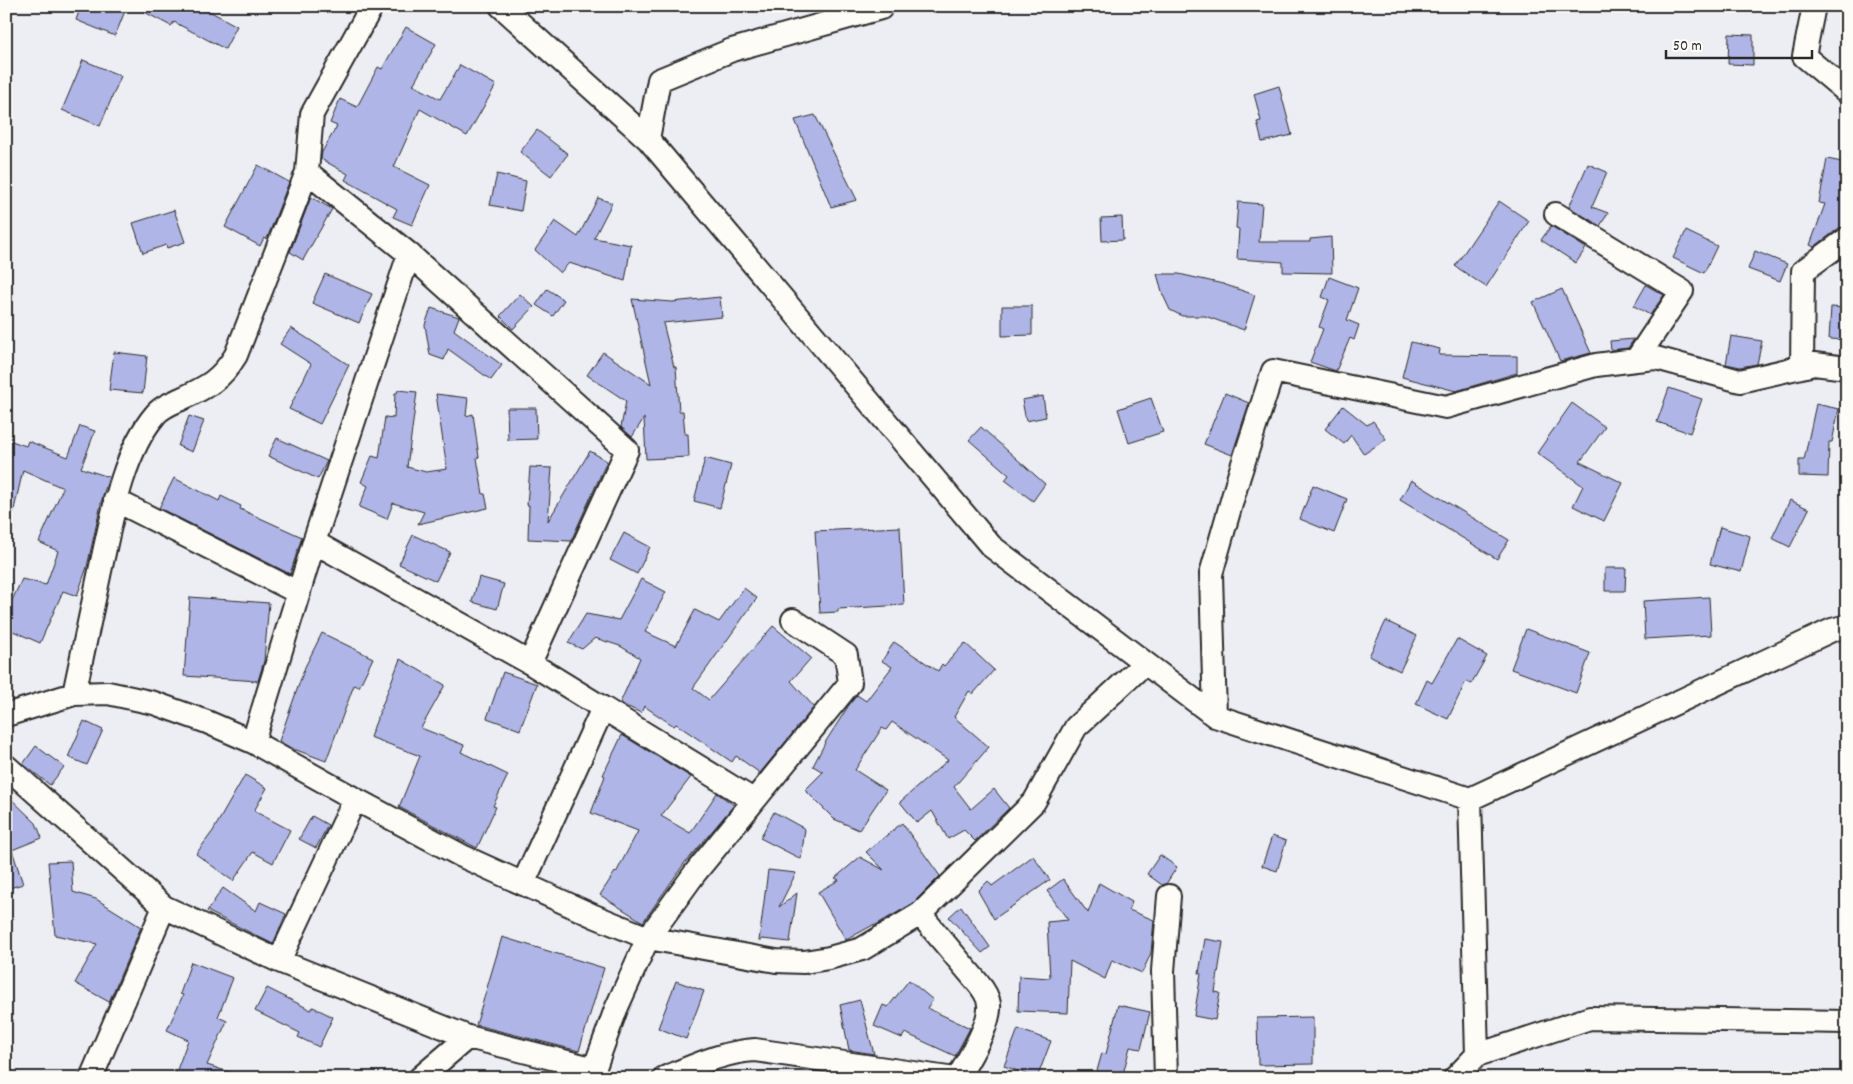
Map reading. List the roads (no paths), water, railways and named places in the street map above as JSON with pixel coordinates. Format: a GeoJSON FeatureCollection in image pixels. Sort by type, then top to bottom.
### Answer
{"type":"FeatureCollection","features":[{"type":"Feature","properties":{"kind":"street"},"geometry":{"type":"LineString","coordinates":[[74,694],[115,500],[135,449],[146,427],[156,413],[169,404],[207,387],[220,377],[236,355],[307,172],[312,114],[372,6]]}},
{"type":"Feature","properties":{"kind":"street"},"geometry":{"type":"LineString","coordinates":[[501,6],[648,139],[991,546],[1215,716],[1470,799],[1832,630],[1847,626]]}},
{"type":"Feature","properties":{"kind":"street"},"geometry":{"type":"LineString","coordinates":[[1814,6],[1804,56],[1847,92]]}},
{"type":"Feature","properties":{"kind":"street"},"geometry":{"type":"LineString","coordinates":[[648,139],[659,80],[732,50],[881,8]]}},
{"type":"Feature","properties":{"kind":"street"},"geometry":{"type":"LineString","coordinates":[[307,172],[409,254],[626,450],[530,663]]}},
{"type":"Feature","properties":{"kind":"street"},"geometry":{"type":"LineString","coordinates":[[1556,214],[1682,291],[1636,360]]}},
{"type":"Feature","properties":{"kind":"street"},"geometry":{"type":"LineString","coordinates":[[1802,367],[1803,271],[1847,239]]}},
{"type":"Feature","properties":{"kind":"street"},"geometry":{"type":"LineString","coordinates":[[253,742],[314,542],[409,254]]}},
{"type":"Feature","properties":{"kind":"street"},"geometry":{"type":"LineString","coordinates":[[1215,716],[1212,574],[1239,476],[1273,371],[1446,407],[1596,365],[1656,358],[1740,381],[1814,364],[1847,368]]}},
{"type":"Feature","properties":{"kind":"street"},"geometry":{"type":"LineString","coordinates":[[115,500],[299,592]]}},
{"type":"Feature","properties":{"kind":"street"},"geometry":{"type":"LineString","coordinates":[[314,542],[530,663],[753,800]]}},
{"type":"Feature","properties":{"kind":"street"},"geometry":{"type":"LineString","coordinates":[[6,766],[164,907],[279,961],[468,1038],[593,1073],[616,1009],[648,938],[695,873],[850,683],[846,655],[793,620]]}},
{"type":"Feature","properties":{"kind":"street"},"geometry":{"type":"LineString","coordinates":[[6,715],[74,694],[108,694],[154,703],[207,722],[253,742],[462,856],[594,916],[648,938],[776,961],[804,962],[862,950],[920,914],[1034,802],[1076,727],[1145,663]]}},
{"type":"Feature","properties":{"kind":"street"},"geometry":{"type":"LineString","coordinates":[[523,884],[603,708]]}},
{"type":"Feature","properties":{"kind":"street"},"geometry":{"type":"LineString","coordinates":[[279,961],[355,799]]}},
{"type":"Feature","properties":{"kind":"street"},"geometry":{"type":"LineString","coordinates":[[1470,799],[1478,1055]]}},
{"type":"Feature","properties":{"kind":"street"},"geometry":{"type":"LineString","coordinates":[[1166,1078],[1163,972],[1169,896]]}},
{"type":"Feature","properties":{"kind":"street"},"geometry":{"type":"LineString","coordinates":[[91,1078],[164,907]]}},
{"type":"Feature","properties":{"kind":"street"},"geometry":{"type":"LineString","coordinates":[[920,914],[978,983],[985,993],[989,1004],[988,1016],[982,1031],[958,1078]]}},
{"type":"Feature","properties":{"kind":"street"},"geometry":{"type":"LineString","coordinates":[[1455,1078],[1478,1055],[1590,1018],[1847,1022]]}},
{"type":"Feature","properties":{"kind":"street"},"geometry":{"type":"LineString","coordinates":[[420,1078],[468,1038]]}},
{"type":"Feature","properties":{"kind":"street"},"geometry":{"type":"LineString","coordinates":[[664,1078],[718,1056],[739,1051],[755,1050],[948,1078]]}}]}
